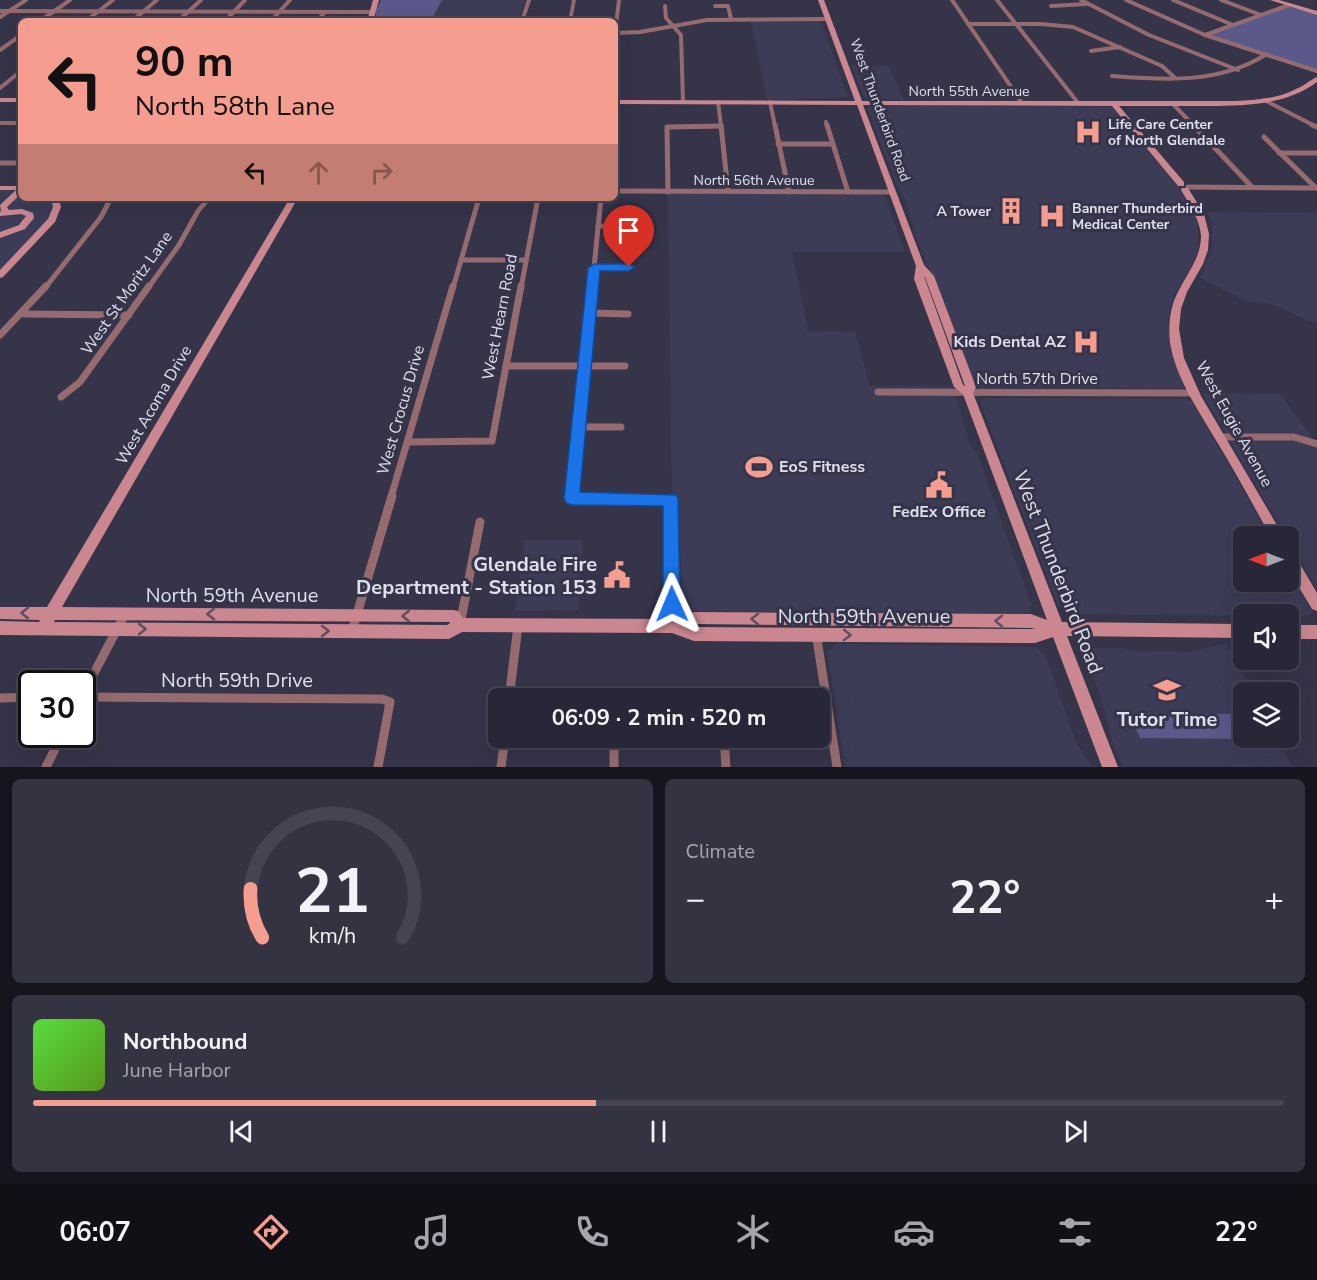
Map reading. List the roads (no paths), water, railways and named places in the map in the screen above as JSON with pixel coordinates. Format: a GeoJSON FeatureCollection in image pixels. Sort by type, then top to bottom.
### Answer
{"type":"FeatureCollection","features":[{"type":"Feature","properties":{"kind":"main road"},"geometry":{"type":"LineString","coordinates":[[370,18],[376,0]]}},
{"type":"Feature","properties":{"kind":"main road","name":"West Thunderbird Road"},"geometry":{"type":"LineString","coordinates":[[821,0],[920,266],[929,276],[971,387],[967,392]]}},
{"type":"Feature","properties":{"kind":"main road"},"geometry":{"type":"LineString","coordinates":[[1273,0],[1317,13]]}},
{"type":"Feature","properties":{"kind":"main road","name":"North 55th Avenue"},"geometry":{"type":"LineString","coordinates":[[618,102],[1231,104],[1264,100],[1301,90],[1317,79]]}},
{"type":"Feature","properties":{"kind":"main road"},"geometry":{"type":"LineString","coordinates":[[0,100],[18,100]]}},
{"type":"Feature","properties":{"kind":"main road","name":"West Eugie Avenue"},"geometry":{"type":"LineString","coordinates":[[1114,104],[1185,187],[1201,216],[1206,240],[1201,260],[1177,305],[1174,318],[1178,353],[1195,393],[1272,526]]}},
{"type":"Feature","properties":{"kind":"main road"},"geometry":{"type":"LineString","coordinates":[[0,188],[18,189]]}},
{"type":"Feature","properties":{"kind":"main road"},"geometry":{"type":"LineString","coordinates":[[0,235],[15,231],[28,222],[30,215],[22,211],[3,213],[3,207],[18,192]]}},
{"type":"Feature","properties":{"kind":"main road"},"geometry":{"type":"LineString","coordinates":[[0,275],[38,236],[57,212],[55,201]]}},
{"type":"Feature","properties":{"kind":"main road","name":"West Acoma Drive"},"geometry":{"type":"LineString","coordinates":[[42,628],[292,201]]}},
{"type":"Feature","properties":{"kind":"main road"},"geometry":{"type":"LineString","coordinates":[[15,231],[20,236],[38,236]]}},
{"type":"Feature","properties":{"kind":"main road","name":"West Thunderbird Road"},"geometry":{"type":"LineString","coordinates":[[920,266],[918,277],[959,387],[967,392],[1110,767]]}},
{"type":"Feature","properties":{"kind":"main road"},"geometry":{"type":"LineString","coordinates":[[922,288],[931,297],[940,320],[950,334]]}},
{"type":"Feature","properties":{"kind":"main road"},"geometry":{"type":"LineString","coordinates":[[1299,575],[1317,605]]}},
{"type":"Feature","properties":{"kind":"main road","name":"North 59th Avenue"},"geometry":{"type":"LineString","coordinates":[[0,613],[453,616],[460,625]]}},
{"type":"Feature","properties":{"kind":"main road","name":"North 59th Avenue"},"geometry":{"type":"LineString","coordinates":[[0,628],[449,632],[460,625],[672,626],[694,618],[1031,621],[1056,629],[1233,631]]}},
{"type":"Feature","properties":{"kind":"main road"},"geometry":{"type":"LineString","coordinates":[[901,635],[913,630],[931,630],[937,626],[937,620]]}},
{"type":"Feature","properties":{"kind":"main road","name":"North 59th Avenue"},"geometry":{"type":"LineString","coordinates":[[672,626],[694,634],[816,635],[1035,636],[1056,629]]}},
{"type":"Feature","properties":{"kind":"main road"},"geometry":{"type":"LineString","coordinates":[[1299,632],[1317,632]]}},
{"type":"Feature","properties":{"kind":"street"},"geometry":{"type":"LineString","coordinates":[[0,17],[26,0]]}},
{"type":"Feature","properties":{"kind":"street"},"geometry":{"type":"LineString","coordinates":[[44,18],[70,0]]}},
{"type":"Feature","properties":{"kind":"street"},"geometry":{"type":"LineString","coordinates":[[90,18],[113,0]]}},
{"type":"Feature","properties":{"kind":"street"},"geometry":{"type":"LineString","coordinates":[[135,18],[157,0]]}},
{"type":"Feature","properties":{"kind":"street"},"geometry":{"type":"LineString","coordinates":[[182,18],[201,0]]}},
{"type":"Feature","properties":{"kind":"street"},"geometry":{"type":"LineString","coordinates":[[228,18],[245,0]]}},
{"type":"Feature","properties":{"kind":"street"},"geometry":{"type":"LineString","coordinates":[[275,18],[290,0]]}},
{"type":"Feature","properties":{"kind":"street"},"geometry":{"type":"LineString","coordinates":[[523,18],[529,0]]}},
{"type":"Feature","properties":{"kind":"street"},"geometry":{"type":"LineString","coordinates":[[571,18],[574,0]]}},
{"type":"Feature","properties":{"kind":"street"},"geometry":{"type":"LineString","coordinates":[[617,18],[619,0]]}},
{"type":"Feature","properties":{"kind":"street"},"geometry":{"type":"LineString","coordinates":[[952,0],[1022,103]]}},
{"type":"Feature","properties":{"kind":"street"},"geometry":{"type":"LineString","coordinates":[[997,0],[1079,104]]}},
{"type":"Feature","properties":{"kind":"street"},"geometry":{"type":"LineString","coordinates":[[1080,0],[1139,31],[1238,70]]}},
{"type":"Feature","properties":{"kind":"street"},"geometry":{"type":"LineString","coordinates":[[1126,0],[1205,35],[1317,71]]}},
{"type":"Feature","properties":{"kind":"street"},"geometry":{"type":"LineString","coordinates":[[1173,0],[1233,25]]}},
{"type":"Feature","properties":{"kind":"street"},"geometry":{"type":"LineString","coordinates":[[1221,0],[1261,15]]}},
{"type":"Feature","properties":{"kind":"street"},"geometry":{"type":"LineString","coordinates":[[1051,6],[1086,3]]}},
{"type":"Feature","properties":{"kind":"street"},"geometry":{"type":"LineString","coordinates":[[1205,35],[1288,5]]}},
{"type":"Feature","properties":{"kind":"street"},"geometry":{"type":"LineString","coordinates":[[665,6],[666,18],[679,31],[682,40],[683,102]]}},
{"type":"Feature","properties":{"kind":"street"},"geometry":{"type":"LineString","coordinates":[[715,6],[728,6],[731,19]]}},
{"type":"Feature","properties":{"kind":"street"},"geometry":{"type":"LineString","coordinates":[[0,11],[371,12]]}},
{"type":"Feature","properties":{"kind":"street"},"geometry":{"type":"LineString","coordinates":[[320,18],[324,12]]}},
{"type":"Feature","properties":{"kind":"street"},"geometry":{"type":"LineString","coordinates":[[618,33],[674,26],[701,20],[828,19]]}},
{"type":"Feature","properties":{"kind":"street"},"geometry":{"type":"LineString","coordinates":[[968,24],[1073,27],[1162,66],[1174,77]]}},
{"type":"Feature","properties":{"kind":"street"},"geometry":{"type":"LineString","coordinates":[[0,50],[18,37]]}},
{"type":"Feature","properties":{"kind":"street"},"geometry":{"type":"LineString","coordinates":[[1091,51],[1120,47]]}},
{"type":"Feature","properties":{"kind":"street"},"geometry":{"type":"LineString","coordinates":[[1112,76],[1210,76],[1238,70],[1265,55]]}},
{"type":"Feature","properties":{"kind":"street"},"geometry":{"type":"LineString","coordinates":[[0,88],[18,73]]}},
{"type":"Feature","properties":{"kind":"street"},"geometry":{"type":"LineString","coordinates":[[1264,100],[1317,127]]}},
{"type":"Feature","properties":{"kind":"street"},"geometry":{"type":"LineString","coordinates":[[718,102],[728,191]]}},
{"type":"Feature","properties":{"kind":"street"},"geometry":{"type":"LineString","coordinates":[[770,102],[789,192]]}},
{"type":"Feature","properties":{"kind":"street"},"geometry":{"type":"LineString","coordinates":[[1173,104],[1252,187]]}},
{"type":"Feature","properties":{"kind":"street"},"geometry":{"type":"LineString","coordinates":[[826,122],[848,192]]}},
{"type":"Feature","properties":{"kind":"street"},"geometry":{"type":"LineString","coordinates":[[1,124],[18,123]]}},
{"type":"Feature","properties":{"kind":"street"},"geometry":{"type":"LineString","coordinates":[[668,192],[667,127],[721,126]]}},
{"type":"Feature","properties":{"kind":"street"},"geometry":{"type":"LineString","coordinates":[[1264,137],[1317,188]]}},
{"type":"Feature","properties":{"kind":"street"},"geometry":{"type":"LineString","coordinates":[[778,144],[833,144]]}},
{"type":"Feature","properties":{"kind":"street"},"geometry":{"type":"LineString","coordinates":[[1279,153],[1317,153]]}},
{"type":"Feature","properties":{"kind":"street"},"geometry":{"type":"LineString","coordinates":[[0,163],[18,163]]}},
{"type":"Feature","properties":{"kind":"street"},"geometry":{"type":"LineString","coordinates":[[1185,187],[1317,188]]}},
{"type":"Feature","properties":{"kind":"street","name":"North 56th Avenue"},"geometry":{"type":"LineString","coordinates":[[618,191],[892,192]]}},
{"type":"Feature","properties":{"kind":"street"},"geometry":{"type":"LineString","coordinates":[[0,335],[24,314],[100,220],[110,201]]}},
{"type":"Feature","properties":{"kind":"street","name":"West St Moritz Lane"},"geometry":{"type":"LineString","coordinates":[[61,397],[80,382],[179,245],[198,211],[206,201]]}},
{"type":"Feature","properties":{"kind":"street","name":"West Crocus Drive"},"geometry":{"type":"LineString","coordinates":[[352,631],[478,201]]}},
{"type":"Feature","properties":{"kind":"street","name":"West Hearn Road"},"geometry":{"type":"LineString","coordinates":[[408,442],[492,441],[537,201]]}},
{"type":"Feature","properties":{"kind":"street"},"geometry":{"type":"LineString","coordinates":[[601,201],[572,498],[670,499],[672,626]]}},
{"type":"Feature","properties":{"kind":"street"},"geometry":{"type":"LineString","coordinates":[[598,226],[631,226]]}},
{"type":"Feature","properties":{"kind":"street"},"geometry":{"type":"LineString","coordinates":[[461,260],[526,260]]}},
{"type":"Feature","properties":{"kind":"street"},"geometry":{"type":"LineString","coordinates":[[594,268],[629,267]]}},
{"type":"Feature","properties":{"kind":"street"},"geometry":{"type":"LineString","coordinates":[[24,314],[129,315]]}},
{"type":"Feature","properties":{"kind":"street"},"geometry":{"type":"LineString","coordinates":[[590,314],[628,314]]}},
{"type":"Feature","properties":{"kind":"street"},"geometry":{"type":"LineString","coordinates":[[506,366],[625,366]]}},
{"type":"Feature","properties":{"kind":"street","name":"North 57th Drive"},"geometry":{"type":"LineString","coordinates":[[878,392],[1195,393]]}},
{"type":"Feature","properties":{"kind":"street"},"geometry":{"type":"LineString","coordinates":[[579,427],[621,427]]}},
{"type":"Feature","properties":{"kind":"street"},"geometry":{"type":"LineString","coordinates":[[1221,437],[1294,437],[1317,444]]}},
{"type":"Feature","properties":{"kind":"street"},"geometry":{"type":"LineString","coordinates":[[460,625],[480,522]]}},
{"type":"Feature","properties":{"kind":"street"},"geometry":{"type":"LineString","coordinates":[[96,670],[125,614]]}},
{"type":"Feature","properties":{"kind":"street"},"geometry":{"type":"LineString","coordinates":[[813,620],[837,767]]}},
{"type":"Feature","properties":{"kind":"street"},"geometry":{"type":"LineString","coordinates":[[510,688],[518,626]]}},
{"type":"Feature","properties":{"kind":"street"},"geometry":{"type":"LineString","coordinates":[[0,698],[18,697]]}},
{"type":"Feature","properties":{"kind":"street","name":"North 59th Drive"},"geometry":{"type":"LineString","coordinates":[[96,697],[382,699],[390,702],[378,767]]}},
{"type":"Feature","properties":{"kind":"street"},"geometry":{"type":"LineString","coordinates":[[46,767],[56,748]]}},
{"type":"Feature","properties":{"kind":"street"},"geometry":{"type":"LineString","coordinates":[[501,767],[504,748]]}},
{"type":"Feature","properties":{"kind":"street"},"geometry":{"type":"LineString","coordinates":[[614,748],[614,767]]}},
{"type":"Feature","properties":{"kind":"street"},"geometry":{"type":"LineString","coordinates":[[725,748],[726,767]]}},
{"type":"Feature","properties":{"kind":"place","name":"Life Care Center of North Glendale"},"geometry":{"type":"Point","coordinates":[1088,132]}},
{"type":"Feature","properties":{"kind":"place","name":"A Tower"},"geometry":{"type":"Point","coordinates":[1011,211]}},
{"type":"Feature","properties":{"kind":"place","name":"Banner Thunderbird Medical Center"},"geometry":{"type":"Point","coordinates":[1052,216]}},
{"type":"Feature","properties":{"kind":"place","name":"Kids Dental AZ"},"geometry":{"type":"Point","coordinates":[1086,342]}},
{"type":"Feature","properties":{"kind":"place","name":"EoS Fitness"},"geometry":{"type":"Point","coordinates":[759,467]}},
{"type":"Feature","properties":{"kind":"place","name":"FedEx Office"},"geometry":{"type":"Point","coordinates":[939,485]}},
{"type":"Feature","properties":{"kind":"place","name":"Glendale Fire Department - Station 153"},"geometry":{"type":"Point","coordinates":[617,575]}},
{"type":"Feature","properties":{"kind":"place","name":"Tutor Time"},"geometry":{"type":"Point","coordinates":[1167,690]}}]}
